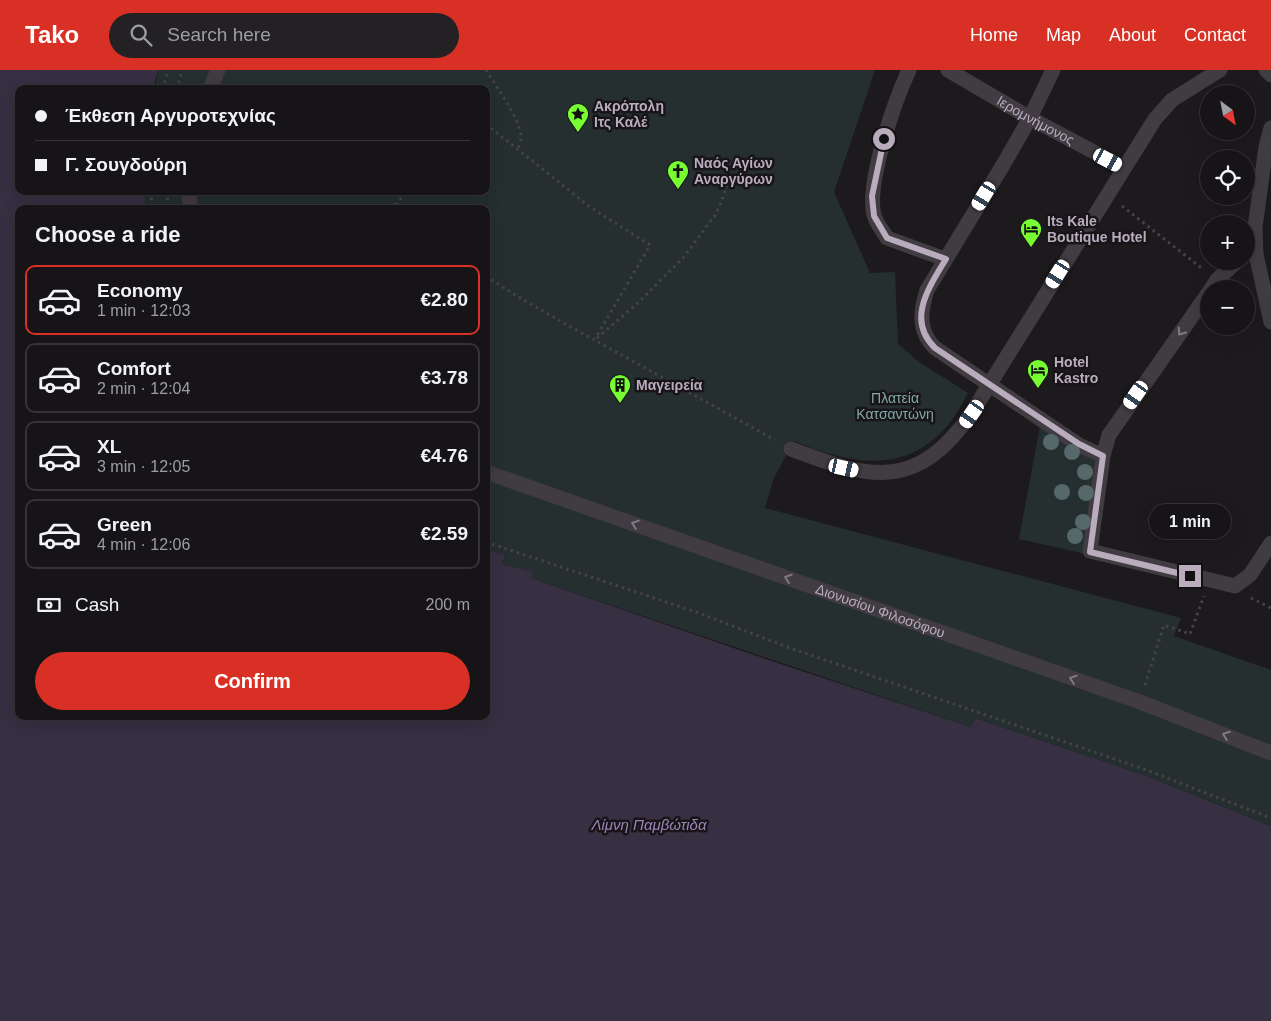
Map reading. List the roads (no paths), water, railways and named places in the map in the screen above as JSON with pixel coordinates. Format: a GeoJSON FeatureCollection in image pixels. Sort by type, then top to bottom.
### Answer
{"type":"FeatureCollection","features":[{"type":"Feature","properties":{"kind":"street"},"geometry":{"type":"LineString","coordinates":[[212,85],[218,70]]}},
{"type":"Feature","properties":{"kind":"street"},"geometry":{"type":"LineString","coordinates":[[909,70],[900,91],[882,147],[872,196],[874,216],[887,238],[946,259]]}},
{"type":"Feature","properties":{"kind":"street","name":"Ιερομνήμονος"},"geometry":{"type":"LineString","coordinates":[[948,70],[1030,118],[1124,168]]}},
{"type":"Feature","properties":{"kind":"street"},"geometry":{"type":"LineString","coordinates":[[1053,70],[1030,118],[927,290],[921,315],[925,334],[935,348],[1079,444],[1103,456]]}},
{"type":"Feature","properties":{"kind":"street"},"geometry":{"type":"LineString","coordinates":[[791,449],[831,464],[856,470],[885,472],[907,470],[932,457],[954,437],[972,414],[1155,118],[1164,107],[1220,70]]}},
{"type":"Feature","properties":{"kind":"street"},"geometry":{"type":"LineString","coordinates":[[1266,70],[1271,75]]}},
{"type":"Feature","properties":{"kind":"street"},"geometry":{"type":"LineString","coordinates":[[1255,222],[1266,147],[1271,128]]}},
{"type":"Feature","properties":{"kind":"street"},"geometry":{"type":"LineString","coordinates":[[1255,264],[1271,322]]}},
{"type":"Feature","properties":{"kind":"street"},"geometry":{"type":"LineString","coordinates":[[1219,280],[1228,270]]}},
{"type":"Feature","properties":{"kind":"street"},"geometry":{"type":"LineString","coordinates":[[1200,304],[1116,424],[1106,444],[1090,552],[1235,586],[1250,575],[1271,543]]}},
{"type":"Feature","properties":{"kind":"street","name":"Διονυσίου Φιλοσόφου"},"geometry":{"type":"LineString","coordinates":[[490,473],[1140,702],[1271,753]]}},
{"type":"Feature","properties":{"kind":"water","name":"Λίμνη Παμβώτιδα"},"geometry":{"type":"Polygon","coordinates":[[[0,70],[158,70],[154,85],[15,85],[15,195],[145,195],[146,205],[15,205],[15,720],[490,720],[490,550],[505,555],[502,564],[533,572],[531,578],[971,727],[975,718],[1141,774],[1271,826],[1271,1021],[0,1021],[0,70]]]}},
{"type":"Feature","properties":{"kind":"place","name":"Ακρόπολη Ιτς Καλέ"},"geometry":{"type":"Point","coordinates":[578,133]}},
{"type":"Feature","properties":{"kind":"place","name":"Ναός Αγίων Αναργύρων"},"geometry":{"type":"Point","coordinates":[678,190]}},
{"type":"Feature","properties":{"kind":"place","name":"Its Kale Boutique Hotel"},"geometry":{"type":"Point","coordinates":[1031,248]}},
{"type":"Feature","properties":{"kind":"place","name":"Hotel Kastro"},"geometry":{"type":"Point","coordinates":[1038,389]}},
{"type":"Feature","properties":{"kind":"place","name":"Μαγειρεία"},"geometry":{"type":"Point","coordinates":[620,404]}},
{"type":"Feature","properties":{"kind":"park label","name":"Πλατεία Κατσαντώνη"},"geometry":{"type":"Point","coordinates":[895,406]}}]}
